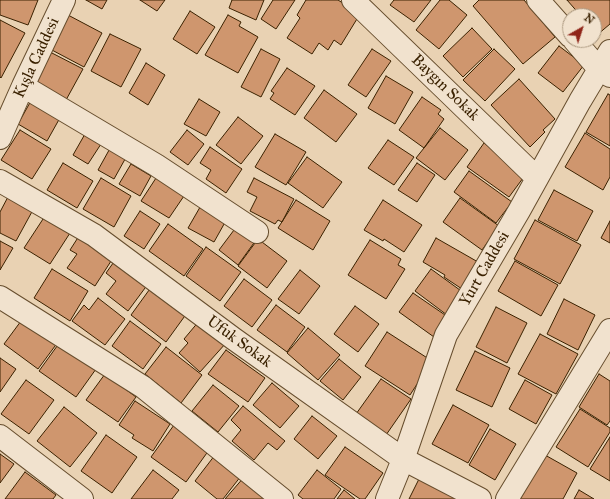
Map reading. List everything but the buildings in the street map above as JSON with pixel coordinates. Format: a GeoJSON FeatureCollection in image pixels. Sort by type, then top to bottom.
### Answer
{"type":"FeatureCollection","features":[{"type":"Feature","properties":{"kind":"street","name":"Kışla Caddesi"},"geometry":{"type":"LineString","coordinates":[[0,138],[64,0]]}},
{"type":"Feature","properties":{"kind":"street","name":"Baygın Sokak"},"geometry":{"type":"LineString","coordinates":[[353,0],[537,178]]}},
{"type":"Feature","properties":{"kind":"street"},"geometry":{"type":"LineString","coordinates":[[538,0],[562,27]]}},
{"type":"Feature","properties":{"kind":"street"},"geometry":{"type":"LineString","coordinates":[[584,48],[606,65]]}},
{"type":"Feature","properties":{"kind":"street","name":"Yurt Caddesi"},"geometry":{"type":"LineString","coordinates":[[387,499],[403,459],[446,335],[537,178],[606,65]]}},
{"type":"Feature","properties":{"kind":"street"},"geometry":{"type":"LineString","coordinates":[[23,86],[156,165],[257,232]]}},
{"type":"Feature","properties":{"kind":"street","name":"Ufuk Sokak"},"geometry":{"type":"LineString","coordinates":[[0,181],[94,235],[234,339],[403,459],[480,499]]}},
{"type":"Feature","properties":{"kind":"street"},"geometry":{"type":"LineString","coordinates":[[0,297],[143,387],[282,499]]}},
{"type":"Feature","properties":{"kind":"street"},"geometry":{"type":"LineString","coordinates":[[507,499],[610,330]]}},
{"type":"Feature","properties":{"kind":"street"},"geometry":{"type":"LineString","coordinates":[[0,436],[82,499]]}}]}
